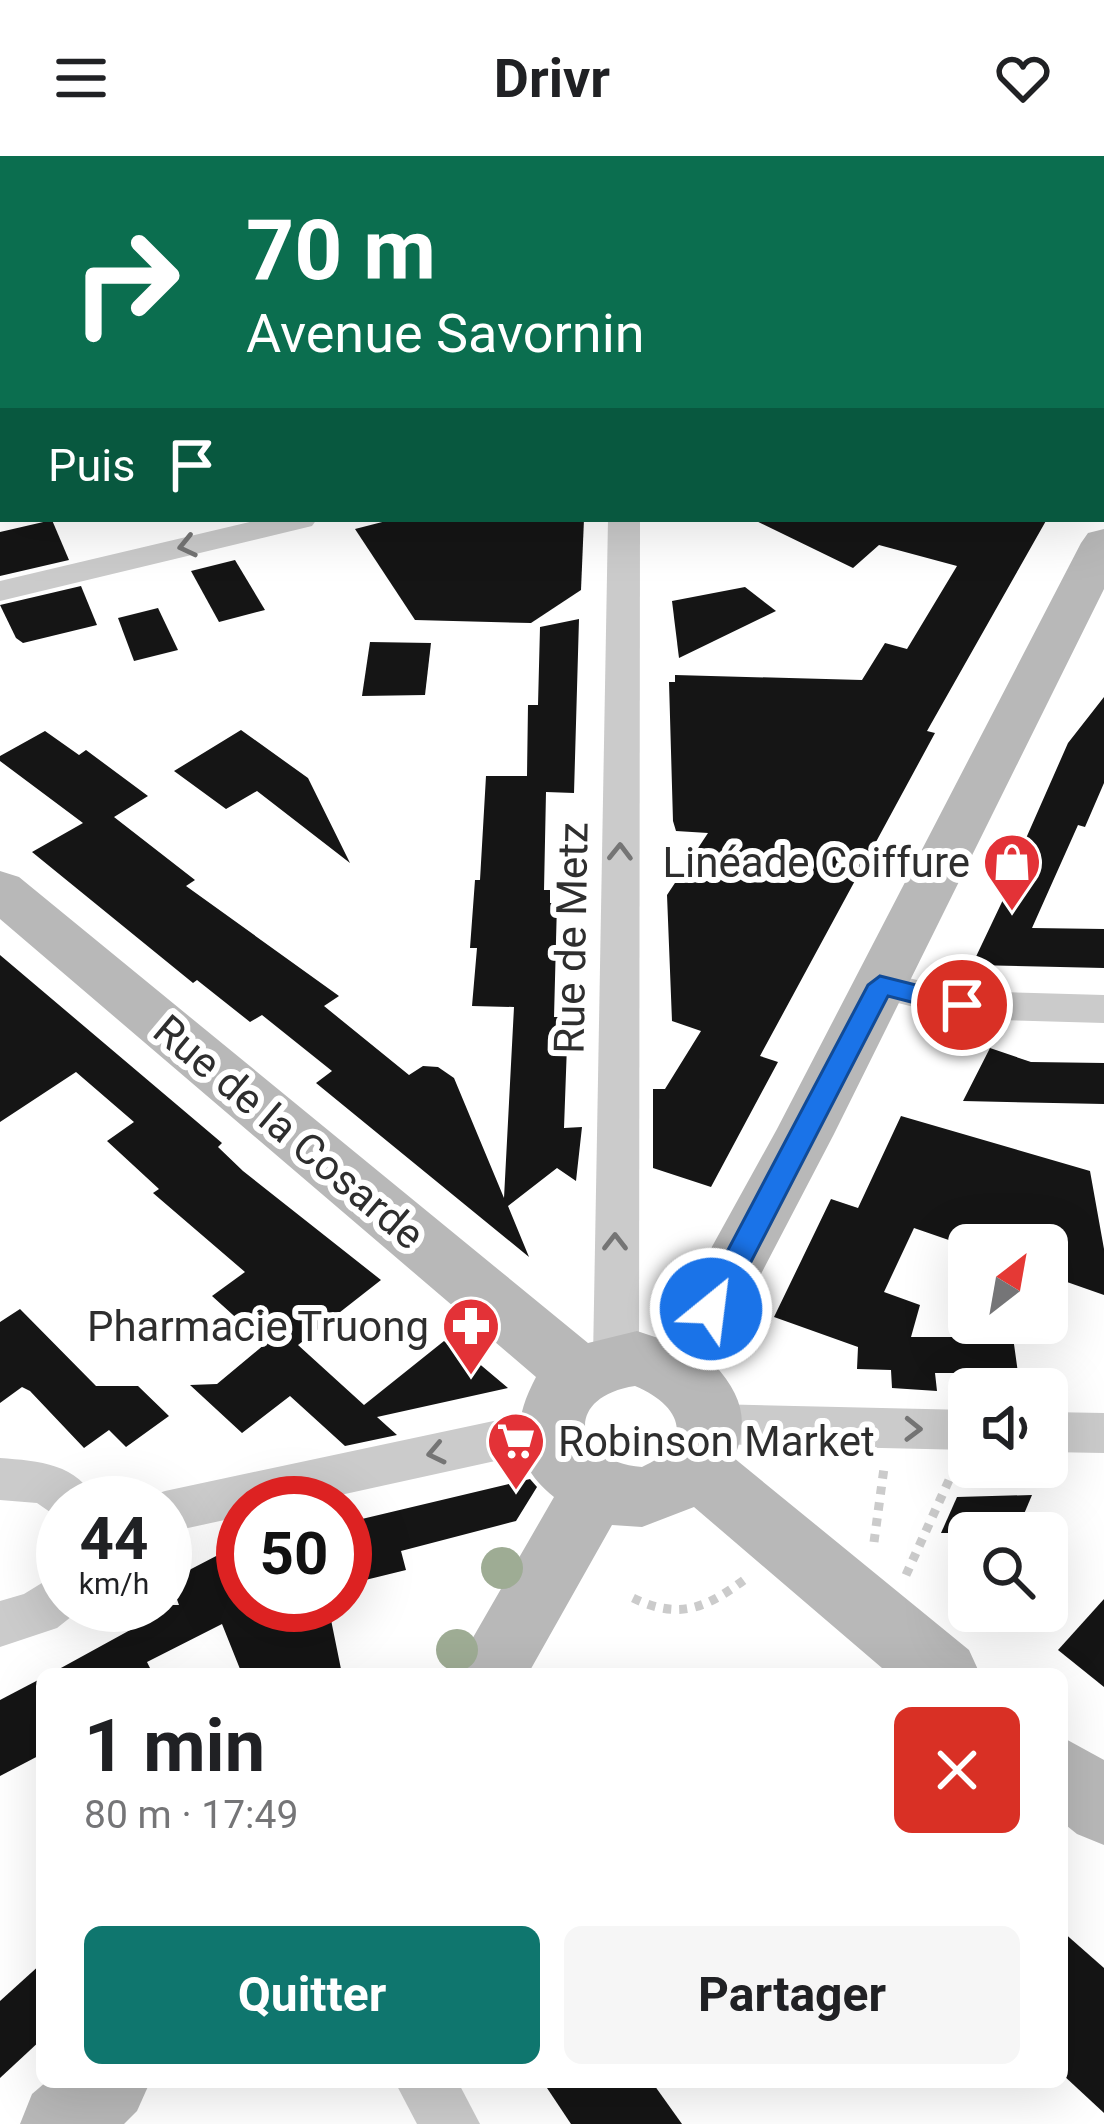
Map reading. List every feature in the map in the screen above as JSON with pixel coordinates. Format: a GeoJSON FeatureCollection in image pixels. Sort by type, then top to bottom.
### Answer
{"type":"FeatureCollection","features":[{"type":"Feature","properties":{"kind":"main road"},"geometry":{"type":"LineString","coordinates":[[638,1404],[677,1485],[652,1494],[623,1495],[596,1488],[564,1463],[638,1404],[880,985],[1104,543]]}},
{"type":"Feature","properties":{"kind":"main road","name":"Rue de la Cosarde"},"geometry":{"type":"LineString","coordinates":[[0,890],[638,1404],[936,1668]]}},
{"type":"Feature","properties":{"kind":"main road"},"geometry":{"type":"LineString","coordinates":[[492,1668],[596,1488]]}},
{"type":"Feature","properties":{"kind":"main road"},"geometry":{"type":"LineString","coordinates":[[1068,1778],[1104,1808]]}},
{"type":"Feature","properties":{"kind":"main road"},"geometry":{"type":"LineString","coordinates":[[62,2124],[101,2088]]}},
{"type":"Feature","properties":{"kind":"street"},"geometry":{"type":"LineString","coordinates":[[0,591],[288,522]]}},
{"type":"Feature","properties":{"kind":"street","name":"Rue de Metz"},"geometry":{"type":"LineString","coordinates":[[624,522],[638,1404]]}},
{"type":"Feature","properties":{"kind":"street"},"geometry":{"type":"LineString","coordinates":[[880,985],[962,1005],[1104,1009]]}},
{"type":"Feature","properties":{"kind":"street"},"geometry":{"type":"LineString","coordinates":[[192,1506],[638,1404],[948,1441]]}},
{"type":"Feature","properties":{"kind":"street"},"geometry":{"type":"LineString","coordinates":[[1068,1432],[1104,1433]]}},
{"type":"Feature","properties":{"kind":"street"},"geometry":{"type":"LineString","coordinates":[[0,1480],[36,1483]]}},
{"type":"Feature","properties":{"kind":"street"},"geometry":{"type":"LineString","coordinates":[[0,1624],[36,1613]]}},
{"type":"Feature","properties":{"kind":"street"},"geometry":{"type":"LineString","coordinates":[[428,2088],[451,2124]]}},
{"type":"Feature","properties":{"kind":"path"},"geometry":{"type":"LineString","coordinates":[[873,1547],[886,1455]]}},
{"type":"Feature","properties":{"kind":"path"},"geometry":{"type":"LineString","coordinates":[[898,1594],[948,1480]]}},
{"type":"Feature","properties":{"kind":"path"},"geometry":{"type":"LineString","coordinates":[[633,1598],[672,1615],[692,1613],[754,1572]]}},
{"type":"Feature","properties":{"kind":"building"},"geometry":{"type":"Polygon","coordinates":[[[53,522],[69,560],[0,576],[0,532],[53,522]]]}},
{"type":"Feature","properties":{"kind":"building"},"geometry":{"type":"Polygon","coordinates":[[[382,522],[584,522],[581,590],[531,623],[415,620],[355,529],[382,522]]]}},
{"type":"Feature","properties":{"kind":"building"},"geometry":{"type":"Polygon","coordinates":[[[758,522],[1045,522],[927,731],[935,733],[760,1056],[778,1062],[711,1187],[653,1168],[653,1089],[665,1089],[701,1031],[672,1021],[667,895],[708,833],[676,831],[673,821],[669,682],[675,682],[675,675],[862,680],[885,643],[907,649],[957,566],[879,545],[853,568],[758,522]]]}},
{"type":"Feature","properties":{"kind":"building"},"geometry":{"type":"Polygon","coordinates":[[[235,560],[265,610],[219,622],[191,571],[235,560]]]}},
{"type":"Feature","properties":{"kind":"building"},"geometry":{"type":"Polygon","coordinates":[[[81,586],[97,625],[23,643],[16,638],[0,605],[81,586]]]}},
{"type":"Feature","properties":{"kind":"building"},"geometry":{"type":"Polygon","coordinates":[[[745,587],[776,611],[679,658],[672,601],[745,587]]]}},
{"type":"Feature","properties":{"kind":"building"},"geometry":{"type":"Polygon","coordinates":[[[158,608],[178,650],[134,661],[118,618],[158,608]]]}},
{"type":"Feature","properties":{"kind":"building"},"geometry":{"type":"Polygon","coordinates":[[[579,619],[574,793],[546,792],[544,890],[550,890],[550,903],[557,903],[554,1017],[568,1017],[564,1128],[582,1127],[576,1181],[557,1168],[508,1206],[529,1257],[316,1083],[332,1071],[262,1015],[250,1022],[197,980],[193,983],[32,852],[83,823],[0,761],[0,756],[45,731],[79,755],[86,750],[148,796],[114,817],[195,880],[186,886],[339,996],[324,1006],[409,1075],[423,1066],[438,1067],[454,1078],[504,1198],[514,1007],[472,1006],[477,948],[470,948],[475,880],[480,880],[486,776],[527,776],[528,705],[538,705],[540,627],[579,619]]]}},
{"type":"Feature","properties":{"kind":"building"},"geometry":{"type":"Polygon","coordinates":[[[370,642],[431,643],[425,695],[362,696],[370,642]]]}},
{"type":"Feature","properties":{"kind":"building"},"geometry":{"type":"Polygon","coordinates":[[[1104,697],[1104,783],[1085,827],[1078,825],[1032,928],[1104,929],[1104,968],[972,965],[1021,862],[1016,861],[1068,743],[1104,697]]]}},
{"type":"Feature","properties":{"kind":"building"},"geometry":{"type":"Polygon","coordinates":[[[241,730],[308,778],[350,863],[257,791],[226,809],[174,771],[241,730]]]}},
{"type":"Feature","properties":{"kind":"building"},"geometry":{"type":"Polygon","coordinates":[[[0,955],[222,1143],[218,1147],[243,1171],[381,1280],[298,1345],[364,1405],[444,1341],[452,1348],[457,1345],[508,1388],[377,1417],[397,1435],[345,1446],[290,1396],[242,1433],[190,1385],[217,1384],[265,1344],[212,1296],[245,1272],[153,1193],[159,1189],[107,1141],[134,1122],[76,1072],[0,1122],[0,955]]]}},
{"type":"Feature","properties":{"kind":"building"},"geometry":{"type":"Polygon","coordinates":[[[990,1048],[1031,1062],[1104,1063],[1104,1104],[963,1101],[990,1048]]]}},
{"type":"Feature","properties":{"kind":"building"},"geometry":{"type":"Polygon","coordinates":[[[901,1116],[1090,1171],[1104,1249],[1104,1295],[1068,1282],[1068,1224],[948,1224],[948,1240],[914,1228],[884,1292],[920,1305],[911,1337],[948,1337],[948,1344],[1014,1344],[1017,1368],[948,1368],[948,1373],[935,1373],[937,1391],[892,1388],[891,1370],[857,1369],[858,1347],[774,1317],[831,1199],[858,1208],[901,1116]]]}},
{"type":"Feature","properties":{"kind":"building"},"geometry":{"type":"Polygon","coordinates":[[[20,1309],[96,1386],[138,1386],[169,1416],[126,1447],[109,1430],[84,1448],[30,1391],[22,1387],[0,1403],[0,1322],[20,1309]]]}},
{"type":"Feature","properties":{"kind":"building"},"geometry":{"type":"Polygon","coordinates":[[[530,1479],[537,1487],[516,1521],[401,1551],[406,1570],[372,1578],[372,1517],[530,1479]]]}},
{"type":"Feature","properties":{"kind":"building"},"geometry":{"type":"Polygon","coordinates":[[[1032,1495],[1025,1512],[950,1512],[957,1497],[1032,1495]]]}},
{"type":"Feature","properties":{"kind":"building"},"geometry":{"type":"Polygon","coordinates":[[[216,1556],[216,1627],[147,1662],[150,1668],[61,1668],[127,1632],[192,1632],[192,1569],[216,1556]]]}},
{"type":"Feature","properties":{"kind":"building"},"geometry":{"type":"Polygon","coordinates":[[[1104,1599],[1104,1687],[1058,1650],[1104,1599]]]}},
{"type":"Feature","properties":{"kind":"building"},"geometry":{"type":"Polygon","coordinates":[[[225,1632],[333,1632],[341,1668],[240,1668],[225,1632]]]}},
{"type":"Feature","properties":{"kind":"building"},"geometry":{"type":"Polygon","coordinates":[[[36,1681],[36,1757],[0,1776],[0,1700],[36,1681]]]}},
{"type":"Feature","properties":{"kind":"building"},"geometry":{"type":"Polygon","coordinates":[[[1068,1936],[1104,1968],[1104,2113],[1068,2080],[1068,1936]]]}},
{"type":"Feature","properties":{"kind":"building"},"geometry":{"type":"Polygon","coordinates":[[[36,1968],[36,2045],[0,2078],[0,2001],[36,1968]]]}},
{"type":"Feature","properties":{"kind":"building"},"geometry":{"type":"Polygon","coordinates":[[[547,2088],[656,2088],[682,2124],[571,2124],[547,2088]]]}},
{"type":"Feature","properties":{"kind":"place","name":"Linéade Coiffure"},"geometry":{"type":"Point","coordinates":[1012,913]}},
{"type":"Feature","properties":{"kind":"place","name":"Pharmacie Truong"},"geometry":{"type":"Point","coordinates":[471,1377]}},
{"type":"Feature","properties":{"kind":"place","name":"Robinson Market"},"geometry":{"type":"Point","coordinates":[516,1492]}},
{"type":"Feature","properties":{"kind":"route"},"geometry":{"type":"LineString","coordinates":[[711,1309],[880,985],[962,1005]]}}]}
